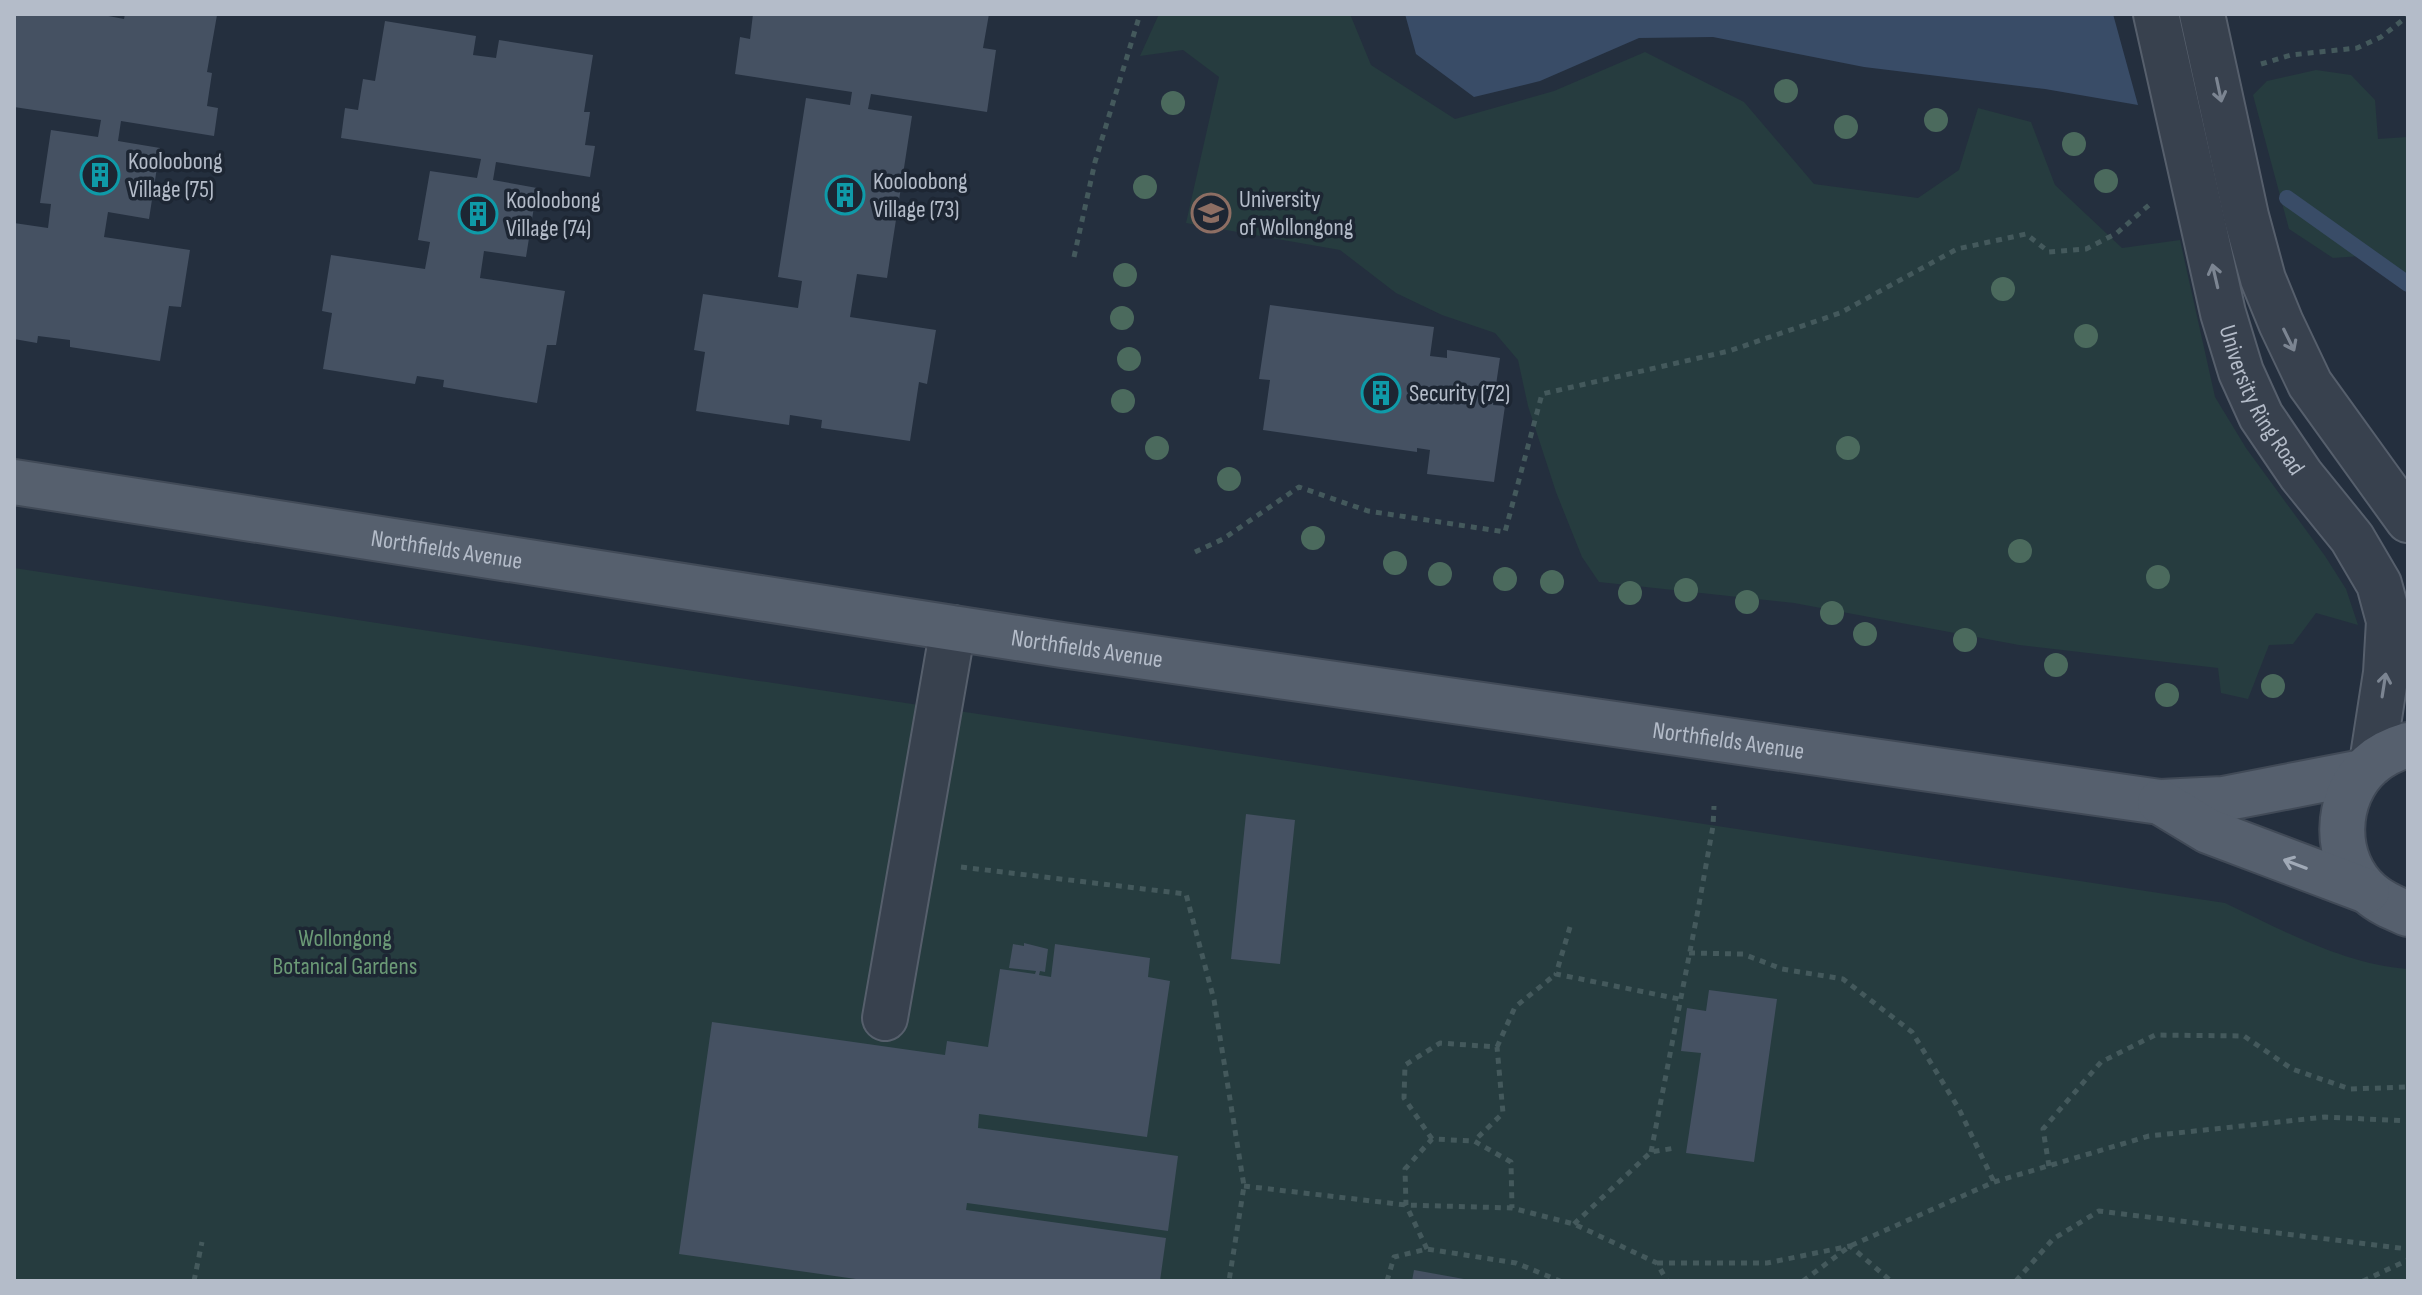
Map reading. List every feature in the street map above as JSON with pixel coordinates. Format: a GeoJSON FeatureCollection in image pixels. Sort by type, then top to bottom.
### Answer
{"type":"FeatureCollection","features":[{"type":"Feature","properties":{"kind":"main road","name":"Northfields Avenue"},"geometry":{"type":"LineString","coordinates":[[14,482],[953,628],[2160,802],[2223,799],[2381,760]]}},
{"type":"Feature","properties":{"kind":"main road"},"geometry":{"type":"LineString","coordinates":[[2367,891],[2345,854],[2343,811],[2350,790],[2381,760]]}},
{"type":"Feature","properties":{"kind":"main road","name":"Northfields Avenue"},"geometry":{"type":"LineString","coordinates":[[2160,802],[2208,831],[2367,891],[2387,905],[2408,914]]}},
{"type":"Feature","properties":{"kind":"street","name":"University Ring Road"},"geometry":{"type":"LineString","coordinates":[[2156,14],[2223,313],[2241,372],[2261,416],[2301,475],[2352,538],[2379,584],[2389,621],[2381,760]]}},
{"type":"Feature","properties":{"kind":"street","name":"University Ring Road"},"geometry":{"type":"LineString","coordinates":[[2202,14],[2246,216],[2269,294],[2310,384],[2408,520]]}},
{"type":"Feature","properties":{"kind":"street"},"geometry":{"type":"LineString","coordinates":[[885,1018],[953,628]]}},
{"type":"Feature","properties":{"kind":"path"},"geometry":{"type":"LineString","coordinates":[[1074,257],[1095,162],[1140,14]]}},
{"type":"Feature","properties":{"kind":"path"},"geometry":{"type":"LineString","coordinates":[[2250,68],[2291,55],[2357,48],[2381,37],[2408,16]]}},
{"type":"Feature","properties":{"kind":"path"},"geometry":{"type":"LineString","coordinates":[[1195,552],[1223,539],[1299,487],[1368,511],[1505,532],[1542,394],[1729,351],[1840,313],[1957,249],[2026,234],[2049,252],[2086,249],[2117,233],[2156,198]]}},
{"type":"Feature","properties":{"kind":"path"},"geometry":{"type":"LineString","coordinates":[[1651,1152],[1713,826],[1714,806]]}},
{"type":"Feature","properties":{"kind":"path"},"geometry":{"type":"LineString","coordinates":[[912,861],[1186,894],[1214,1000],[1244,1186],[1229,1281]]}},
{"type":"Feature","properties":{"kind":"path"},"geometry":{"type":"LineString","coordinates":[[1474,1141],[1503,1113],[1497,1047],[1515,1007],[1556,974],[1570,927]]}},
{"type":"Feature","properties":{"kind":"path"},"geometry":{"type":"LineString","coordinates":[[1689,953],[1743,954],[1782,969],[1843,979],[1912,1032],[1959,1109],[1994,1182]]}},
{"type":"Feature","properties":{"kind":"path"},"geometry":{"type":"LineString","coordinates":[[1556,974],[1679,999]]}},
{"type":"Feature","properties":{"kind":"path"},"geometry":{"type":"LineString","coordinates":[[2049,1166],[2043,1129],[2101,1062],[2155,1035],[2244,1036],[2292,1069],[2350,1089],[2408,1087]]}},
{"type":"Feature","properties":{"kind":"path"},"geometry":{"type":"LineString","coordinates":[[1432,1139],[1404,1098],[1405,1065],[1440,1043],[1497,1047]]}},
{"type":"Feature","properties":{"kind":"path"},"geometry":{"type":"LineString","coordinates":[[1244,1186],[1406,1205],[1512,1208],[1574,1224],[1657,1263],[1767,1263],[1850,1246],[1994,1182],[2149,1136],[2325,1117],[2408,1121]]}},
{"type":"Feature","properties":{"kind":"path"},"geometry":{"type":"LineString","coordinates":[[1432,1139],[1474,1141],[1511,1162],[1512,1208]]}},
{"type":"Feature","properties":{"kind":"path"},"geometry":{"type":"LineString","coordinates":[[1427,1249],[1406,1205],[1405,1169],[1432,1139]]}},
{"type":"Feature","properties":{"kind":"path"},"geometry":{"type":"LineString","coordinates":[[1574,1224],[1651,1152],[1675,1148]]}},
{"type":"Feature","properties":{"kind":"path"},"geometry":{"type":"LineString","coordinates":[[2016,1281],[2053,1239],[2099,1211],[2408,1249]]}},
{"type":"Feature","properties":{"kind":"path"},"geometry":{"type":"LineString","coordinates":[[194,1281],[202,1242]]}},
{"type":"Feature","properties":{"kind":"path"},"geometry":{"type":"LineString","coordinates":[[1803,1281],[1850,1246]]}},
{"type":"Feature","properties":{"kind":"path"},"geometry":{"type":"LineString","coordinates":[[1850,1246],[1891,1281]]}},
{"type":"Feature","properties":{"kind":"path"},"geometry":{"type":"LineString","coordinates":[[1387,1281],[1394,1257],[1427,1249],[1516,1263],[1560,1281]]}},
{"type":"Feature","properties":{"kind":"path"},"geometry":{"type":"LineString","coordinates":[[2363,1281],[2408,1260]]}},
{"type":"Feature","properties":{"kind":"path"},"geometry":{"type":"LineString","coordinates":[[1657,1263],[1667,1281]]}},
{"type":"Feature","properties":{"kind":"green space"},"geometry":{"type":"Polygon","coordinates":[[[1159,14],[1350,14],[1371,65],[1455,119],[1554,91],[1645,52],[1744,102],[1814,184],[1918,198],[1959,170],[1978,108],[2031,122],[2055,185],[2122,248],[2180,240],[2215,397],[2246,448],[2346,589],[2358,625],[2316,613],[2293,644],[2269,645],[2248,699],[2221,693],[2218,668],[2019,645],[1794,603],[1599,582],[1582,557],[1556,492],[1528,406],[1518,360],[1495,333],[1442,315],[1396,293],[1340,250],[1186,223],[1219,77],[1183,50],[1140,56],[1159,14]]]}},
{"type":"Feature","properties":{"kind":"green space"},"geometry":{"type":"Polygon","coordinates":[[[2316,70],[2351,75],[2375,100],[2378,139],[2408,137],[2408,288],[2375,255],[2333,258],[2289,229],[2253,95],[2267,81],[2316,70]]]}},
{"type":"Feature","properties":{"kind":"green space","name":"Wollongong Botanical Gardens"},"geometry":{"type":"Polygon","coordinates":[[[14,568],[2225,903],[2337,953],[2408,969],[2408,1281],[14,1281],[14,568]]]}},
{"type":"Feature","properties":{"kind":"water"},"geometry":{"type":"Polygon","coordinates":[[[1405,14],[2113,14],[2138,105],[2045,89],[1864,67],[1713,37],[1639,38],[1540,81],[1474,97],[1416,54],[1405,14]]]}},
{"type":"Feature","properties":{"kind":"building","name":"Kooloobong Village (75)"},"geometry":{"type":"Polygon","coordinates":[[[14,14],[98,14],[124,19],[125,14],[217,15],[207,72],[212,73],[207,106],[218,108],[214,136],[121,121],[118,141],[160,148],[149,219],[108,212],[104,237],[190,250],[181,307],[169,306],[160,361],[70,347],[70,340],[38,336],[37,343],[14,339],[14,223],[48,228],[51,204],[40,203],[51,130],[98,137],[101,120],[14,107],[14,14]]]}},
{"type":"Feature","properties":{"kind":"building","name":"Kooloobong Village (73)"},"geometry":{"type":"Polygon","coordinates":[[[753,14],[989,14],[983,48],[996,50],[987,112],[871,94],[868,109],[912,116],[887,278],[857,274],[850,317],[936,330],[927,384],[919,382],[910,441],[821,428],[822,420],[790,415],[789,425],[696,411],[705,352],[694,350],[703,294],[798,308],[802,281],[778,277],[806,98],[850,105],[852,92],[735,74],[740,37],[750,39],[753,14]]]}},
{"type":"Feature","properties":{"kind":"building","name":"Kooloobong Village (74)"},"geometry":{"type":"Polygon","coordinates":[[[385,21],[476,36],[473,55],[496,58],[499,40],[593,55],[584,112],[590,112],[585,145],[595,146],[590,177],[496,162],[493,180],[537,188],[526,257],[484,251],[480,278],[565,291],[556,345],[547,345],[537,403],[443,387],[444,380],[417,376],[415,384],[323,369],[332,313],[322,311],[331,255],[425,269],[430,242],[418,240],[430,171],[477,178],[481,159],[341,138],[345,108],[358,110],[363,79],[375,81],[385,21]]]}},
{"type":"Feature","properties":{"kind":"building","name":"Security (72)"},"geometry":{"type":"Polygon","coordinates":[[[1270,305],[1434,327],[1430,356],[1447,358],[1447,350],[1500,358],[1493,405],[1505,406],[1494,482],[1427,474],[1430,450],[1417,448],[1417,452],[1263,430],[1270,380],[1259,379],[1270,305]]]}},
{"type":"Feature","properties":{"kind":"building"},"geometry":{"type":"Polygon","coordinates":[[[1246,814],[1295,820],[1280,964],[1231,959],[1246,814]]]}},
{"type":"Feature","properties":{"kind":"building"},"geometry":{"type":"Polygon","coordinates":[[[1024,943],[1048,949],[1045,972],[1040,971],[1039,975],[1051,977],[1055,944],[1150,958],[1148,977],[1170,981],[1147,1137],[979,1114],[978,1128],[1178,1156],[1168,1231],[967,1203],[966,1210],[1166,1238],[1160,1281],[870,1281],[679,1254],[712,1022],[945,1055],[947,1041],[988,1047],[1000,969],[1035,974],[1036,971],[1009,968],[1013,944],[1024,946],[1024,943]]]}},
{"type":"Feature","properties":{"kind":"building"},"geometry":{"type":"Polygon","coordinates":[[[1709,990],[1777,999],[1754,1162],[1686,1153],[1701,1053],[1681,1051],[1687,1008],[1706,1011],[1709,990]]]}},
{"type":"Feature","properties":{"kind":"building"},"geometry":{"type":"Polygon","coordinates":[[[1414,1270],[1464,1279],[1464,1281],[1412,1281],[1414,1270]]]}},
{"type":"Feature","properties":{"kind":"waterway"},"geometry":{"type":"LineString","coordinates":[[2287,198],[2408,284]]}},
{"type":"Feature","properties":{"kind":"place","name":"Kooloobong Village (75)"},"geometry":{"type":"Point","coordinates":[100,175]}},
{"type":"Feature","properties":{"kind":"place","name":"Kooloobong Village (73)"},"geometry":{"type":"Point","coordinates":[845,195]}},
{"type":"Feature","properties":{"kind":"place","name":"University of Wollongong"},"geometry":{"type":"Point","coordinates":[1211,213]}},
{"type":"Feature","properties":{"kind":"place","name":"Kooloobong Village (74)"},"geometry":{"type":"Point","coordinates":[478,214]}},
{"type":"Feature","properties":{"kind":"place","name":"Security (72)"},"geometry":{"type":"Point","coordinates":[1381,393]}}]}
